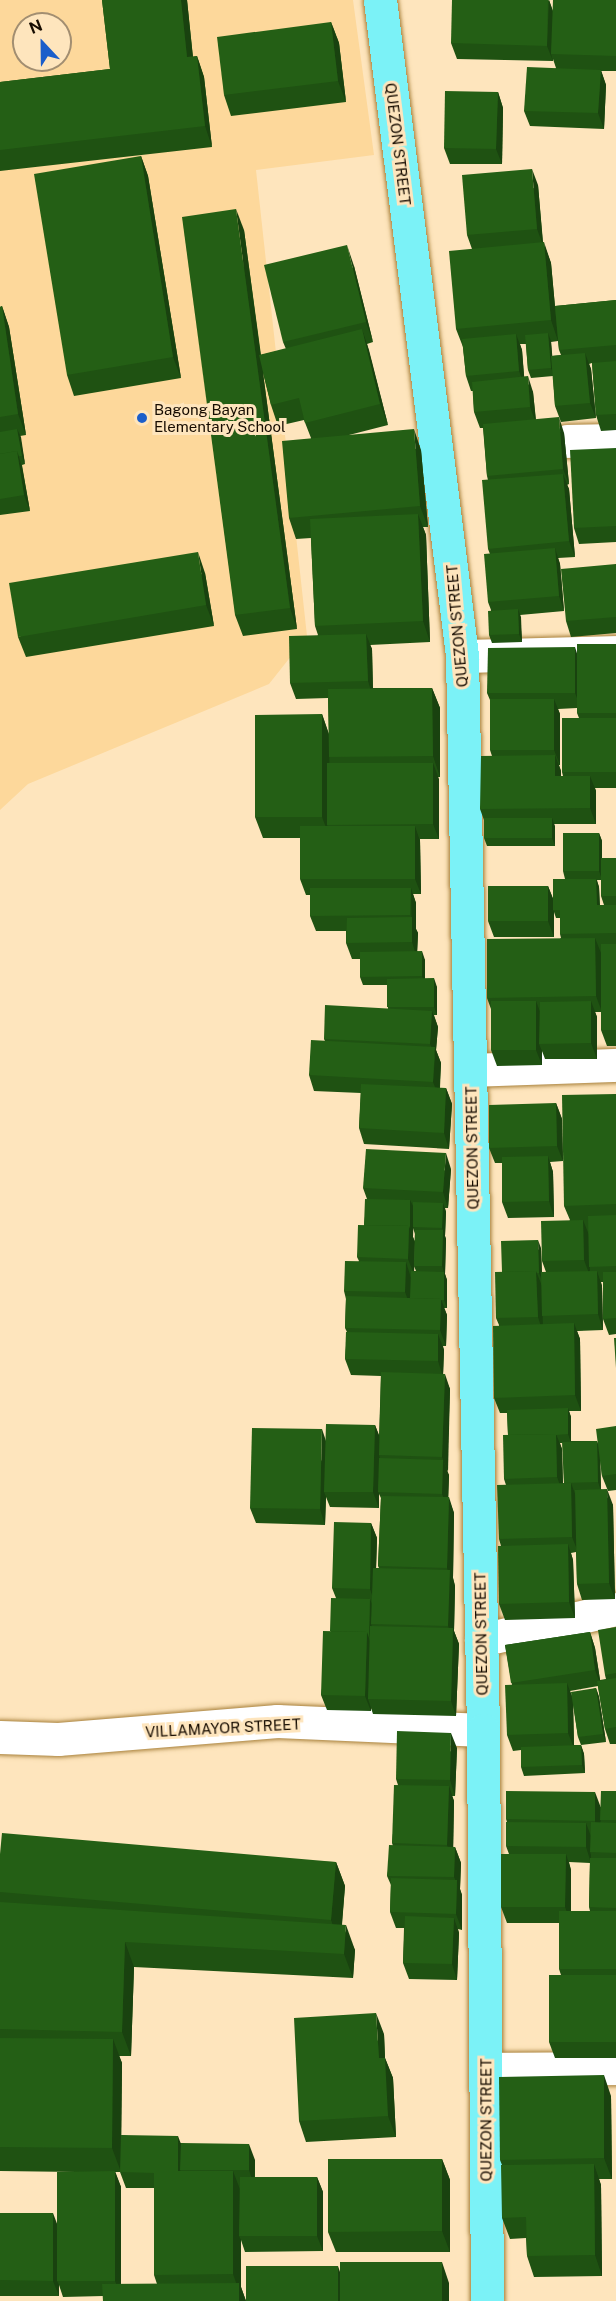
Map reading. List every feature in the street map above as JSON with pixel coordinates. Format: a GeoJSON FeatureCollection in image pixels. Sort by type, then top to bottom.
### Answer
{"type":"FeatureCollection","features":[{"type":"Feature","properties":{"kind":"main road","name":"QUEZON STREET"},"geometry":{"type":"LineString","coordinates":[[380,0],[462,656],[483,1730],[487,2301]]}},
{"type":"Feature","properties":{"kind":"street"},"geometry":{"type":"LineString","coordinates":[[567,441],[616,440]]}},
{"type":"Feature","properties":{"kind":"street"},"geometry":{"type":"LineString","coordinates":[[462,656],[616,652]]}},
{"type":"Feature","properties":{"kind":"street"},"geometry":{"type":"LineString","coordinates":[[471,1070],[616,1065]]}},
{"type":"Feature","properties":{"kind":"street"},"geometry":{"type":"LineString","coordinates":[[481,1640],[616,1609]]}},
{"type":"Feature","properties":{"kind":"street","name":"VILLAMAYOR STREET"},"geometry":{"type":"LineString","coordinates":[[0,1737],[58,1739],[277,1721],[483,1730]]}},
{"type":"Feature","properties":{"kind":"street"},"geometry":{"type":"LineString","coordinates":[[485,2069],[616,2068]]}},
{"type":"Feature","properties":{"kind":"shaded area","name":"Bagong Bayan Elementary School"},"geometry":{"type":"Polygon","coordinates":[[[0,0],[353,0],[374,155],[256,170],[307,636],[269,684],[28,784],[0,810],[0,0]]]}},
{"type":"Feature","properties":{"kind":"building"},"geometry":{"type":"Polygon","coordinates":[[[102,0],[181,0],[187,57],[197,56],[205,126],[0,150],[0,82],[110,69],[102,0]]]}},
{"type":"Feature","properties":{"kind":"building"},"geometry":{"type":"Polygon","coordinates":[[[452,0],[548,0],[547,46],[451,43],[452,0]]]}},
{"type":"Feature","properties":{"kind":"building"},"geometry":{"type":"Polygon","coordinates":[[[553,0],[616,0],[616,56],[551,54],[553,0]]]}},
{"type":"Feature","properties":{"kind":"building"},"geometry":{"type":"Polygon","coordinates":[[[331,22],[338,81],[224,95],[217,37],[331,22]]]}},
{"type":"Feature","properties":{"kind":"building"},"geometry":{"type":"Polygon","coordinates":[[[527,67],[601,70],[598,113],[524,111],[527,67]]]}},
{"type":"Feature","properties":{"kind":"building"},"geometry":{"type":"Polygon","coordinates":[[[445,91],[498,92],[496,149],[444,148],[445,91]]]}},
{"type":"Feature","properties":{"kind":"building"},"geometry":{"type":"Polygon","coordinates":[[[141,156],[173,357],[67,375],[34,174],[141,156]]]}},
{"type":"Feature","properties":{"kind":"building"},"geometry":{"type":"Polygon","coordinates":[[[532,169],[537,229],[467,235],[462,175],[532,169]]]}},
{"type":"Feature","properties":{"kind":"building"},"geometry":{"type":"Polygon","coordinates":[[[236,209],[290,608],[235,615],[182,217],[236,209]]]}},
{"type":"Feature","properties":{"kind":"building"},"geometry":{"type":"Polygon","coordinates":[[[544,242],[551,320],[456,329],[449,251],[544,242]]]}},
{"type":"Feature","properties":{"kind":"building"},"geometry":{"type":"Polygon","coordinates":[[[347,245],[366,322],[283,342],[264,265],[347,245]]]}},
{"type":"Feature","properties":{"kind":"building"},"geometry":{"type":"Polygon","coordinates":[[[616,300],[616,345],[559,350],[555,306],[616,300]]]}},
{"type":"Feature","properties":{"kind":"building"},"geometry":{"type":"Polygon","coordinates":[[[2,306],[18,414],[0,417],[0,307],[2,306]]]}},
{"type":"Feature","properties":{"kind":"building"},"geometry":{"type":"Polygon","coordinates":[[[362,329],[380,404],[305,423],[299,398],[271,405],[259,355],[362,329]]]}},
{"type":"Feature","properties":{"kind":"building"},"geometry":{"type":"Polygon","coordinates":[[[548,333],[551,368],[528,370],[525,335],[548,333]]]}},
{"type":"Feature","properties":{"kind":"building"},"geometry":{"type":"Polygon","coordinates":[[[516,334],[519,371],[466,376],[462,339],[516,334]]]}},
{"type":"Feature","properties":{"kind":"building"},"geometry":{"type":"Polygon","coordinates":[[[585,353],[590,403],[555,406],[551,356],[585,353]]]}},
{"type":"Feature","properties":{"kind":"building"},"geometry":{"type":"Polygon","coordinates":[[[616,361],[616,414],[596,415],[592,363],[616,361]]]}},
{"type":"Feature","properties":{"kind":"building"},"geometry":{"type":"Polygon","coordinates":[[[528,376],[530,407],[474,412],[472,382],[528,376]]]}},
{"type":"Feature","properties":{"kind":"building"},"geometry":{"type":"Polygon","coordinates":[[[559,417],[563,469],[487,476],[483,424],[559,417]]]}},
{"type":"Feature","properties":{"kind":"building"},"geometry":{"type":"Polygon","coordinates":[[[17,429],[22,456],[19,456],[17,451],[0,454],[0,432],[17,429]]]}},
{"type":"Feature","properties":{"kind":"building"},"geometry":{"type":"Polygon","coordinates":[[[414,429],[420,506],[289,518],[282,441],[414,429]]]}},
{"type":"Feature","properties":{"kind":"building"},"geometry":{"type":"Polygon","coordinates":[[[616,448],[616,526],[574,528],[570,450],[616,448]]]}},
{"type":"Feature","properties":{"kind":"building"},"geometry":{"type":"Polygon","coordinates":[[[17,451],[24,495],[0,499],[0,454],[17,451]]]}},
{"type":"Feature","properties":{"kind":"building"},"geometry":{"type":"Polygon","coordinates":[[[563,474],[569,541],[488,549],[482,480],[563,474]]]}},
{"type":"Feature","properties":{"kind":"building"},"geometry":{"type":"Polygon","coordinates":[[[418,514],[423,621],[315,626],[310,519],[418,514]]]}},
{"type":"Feature","properties":{"kind":"building"},"geometry":{"type":"Polygon","coordinates":[[[555,548],[559,596],[488,602],[484,554],[555,548]]]}},
{"type":"Feature","properties":{"kind":"building"},"geometry":{"type":"Polygon","coordinates":[[[198,552],[206,605],[18,637],[9,583],[198,552]]]}},
{"type":"Feature","properties":{"kind":"building"},"geometry":{"type":"Polygon","coordinates":[[[616,564],[616,617],[566,621],[561,569],[616,564]]]}},
{"type":"Feature","properties":{"kind":"building"},"geometry":{"type":"Polygon","coordinates":[[[518,609],[519,634],[489,635],[488,611],[518,609]]]}},
{"type":"Feature","properties":{"kind":"building"},"geometry":{"type":"Polygon","coordinates":[[[366,634],[368,681],[290,683],[289,636],[366,634]]]}},
{"type":"Feature","properties":{"kind":"building"},"geometry":{"type":"Polygon","coordinates":[[[577,644],[616,644],[616,713],[577,713],[577,644]]]}},
{"type":"Feature","properties":{"kind":"building"},"geometry":{"type":"Polygon","coordinates":[[[575,647],[575,693],[487,693],[488,648],[575,647]]]}},
{"type":"Feature","properties":{"kind":"building"},"geometry":{"type":"Polygon","coordinates":[[[432,688],[433,756],[329,757],[328,689],[432,688]]]}},
{"type":"Feature","properties":{"kind":"building"},"geometry":{"type":"Polygon","coordinates":[[[490,699],[554,699],[554,750],[490,750],[490,699]]]}},
{"type":"Feature","properties":{"kind":"building"},"geometry":{"type":"Polygon","coordinates":[[[322,714],[322,817],[255,817],[255,715],[322,714]]]}},
{"type":"Feature","properties":{"kind":"building"},"geometry":{"type":"Polygon","coordinates":[[[562,718],[616,718],[616,772],[562,772],[562,718]]]}},
{"type":"Feature","properties":{"kind":"building"},"geometry":{"type":"Polygon","coordinates":[[[555,755],[555,776],[590,776],[590,808],[480,809],[481,756],[555,755]]]}},
{"type":"Feature","properties":{"kind":"building"},"geometry":{"type":"Polygon","coordinates":[[[327,763],[433,763],[433,824],[327,825],[327,763]]]}},
{"type":"Feature","properties":{"kind":"building"},"geometry":{"type":"Polygon","coordinates":[[[484,818],[552,818],[552,838],[484,838],[484,818]]]}},
{"type":"Feature","properties":{"kind":"building"},"geometry":{"type":"Polygon","coordinates":[[[300,826],[415,826],[415,879],[300,879],[300,826]]]}},
{"type":"Feature","properties":{"kind":"building"},"geometry":{"type":"Polygon","coordinates":[[[563,833],[599,833],[599,871],[563,871],[563,833]]]}},
{"type":"Feature","properties":{"kind":"building"},"geometry":{"type":"Polygon","coordinates":[[[601,858],[616,858],[616,896],[601,896],[601,858]]]}},
{"type":"Feature","properties":{"kind":"building"},"geometry":{"type":"Polygon","coordinates":[[[553,879],[596,879],[597,905],[560,905],[560,910],[553,910],[553,879]]]}},
{"type":"Feature","properties":{"kind":"building"},"geometry":{"type":"Polygon","coordinates":[[[488,886],[548,886],[548,921],[488,921],[488,886]]]}},
{"type":"Feature","properties":{"kind":"building"},"geometry":{"type":"Polygon","coordinates":[[[310,888],[411,888],[410,915],[310,916],[310,888]]]}},
{"type":"Feature","properties":{"kind":"building"},"geometry":{"type":"Polygon","coordinates":[[[560,905],[616,905],[616,933],[560,934],[560,905]]]}},
{"type":"Feature","properties":{"kind":"building"},"geometry":{"type":"Polygon","coordinates":[[[412,917],[412,942],[346,943],[347,918],[412,917]]]}},
{"type":"Feature","properties":{"kind":"building"},"geometry":{"type":"Polygon","coordinates":[[[595,938],[596,996],[487,998],[487,939],[595,938]]]}},
{"type":"Feature","properties":{"kind":"building"},"geometry":{"type":"Polygon","coordinates":[[[601,944],[616,944],[616,1030],[601,1030],[601,944]]]}},
{"type":"Feature","properties":{"kind":"building"},"geometry":{"type":"Polygon","coordinates":[[[422,951],[422,976],[360,977],[360,952],[422,951]]]}},
{"type":"Feature","properties":{"kind":"building"},"geometry":{"type":"Polygon","coordinates":[[[434,978],[434,1007],[387,1007],[387,979],[434,978]]]}},
{"type":"Feature","properties":{"kind":"building"},"geometry":{"type":"Polygon","coordinates":[[[491,1001],[536,1001],[536,1050],[491,1050],[491,1001]]]}},
{"type":"Feature","properties":{"kind":"building"},"geometry":{"type":"Polygon","coordinates":[[[591,1001],[591,1043],[539,1044],[540,1002],[591,1001]]]}},
{"type":"Feature","properties":{"kind":"building"},"geometry":{"type":"Polygon","coordinates":[[[325,1005],[432,1011],[430,1044],[324,1039],[325,1005]]]}},
{"type":"Feature","properties":{"kind":"building"},"geometry":{"type":"Polygon","coordinates":[[[311,1040],[435,1047],[433,1082],[309,1075],[311,1040]]]}},
{"type":"Feature","properties":{"kind":"building"},"geometry":{"type":"Polygon","coordinates":[[[361,1084],[446,1088],[444,1133],[359,1128],[361,1084]]]}},
{"type":"Feature","properties":{"kind":"building"},"geometry":{"type":"Polygon","coordinates":[[[616,1094],[616,1204],[564,1206],[562,1095],[616,1094]]]}},
{"type":"Feature","properties":{"kind":"building"},"geometry":{"type":"Polygon","coordinates":[[[556,1103],[557,1146],[489,1148],[489,1105],[556,1103]]]}},
{"type":"Feature","properties":{"kind":"building"},"geometry":{"type":"Polygon","coordinates":[[[366,1149],[446,1153],[443,1192],[363,1188],[366,1149]]]}},
{"type":"Feature","properties":{"kind":"building"},"geometry":{"type":"Polygon","coordinates":[[[548,1156],[549,1201],[502,1202],[502,1157],[548,1156]]]}},
{"type":"Feature","properties":{"kind":"building"},"geometry":{"type":"Polygon","coordinates":[[[365,1199],[410,1200],[410,1229],[409,1226],[364,1225],[365,1199]]]}},
{"type":"Feature","properties":{"kind":"building"},"geometry":{"type":"Polygon","coordinates":[[[413,1202],[443,1203],[442,1228],[413,1227],[413,1202]]]}},
{"type":"Feature","properties":{"kind":"building"},"geometry":{"type":"Polygon","coordinates":[[[616,1215],[616,1266],[589,1267],[588,1216],[616,1215]]]}},
{"type":"Feature","properties":{"kind":"building"},"geometry":{"type":"Polygon","coordinates":[[[583,1220],[584,1260],[542,1261],[541,1221],[583,1220]]]}},
{"type":"Feature","properties":{"kind":"building"},"geometry":{"type":"Polygon","coordinates":[[[358,1225],[409,1226],[408,1259],[357,1257],[358,1225]]]}},
{"type":"Feature","properties":{"kind":"building"},"geometry":{"type":"Polygon","coordinates":[[[415,1230],[443,1230],[442,1266],[414,1266],[415,1230]]]}},
{"type":"Feature","properties":{"kind":"building"},"geometry":{"type":"Polygon","coordinates":[[[538,1240],[539,1273],[536,1271],[502,1272],[501,1241],[538,1240]]]}},
{"type":"Feature","properties":{"kind":"building"},"geometry":{"type":"Polygon","coordinates":[[[345,1261],[406,1262],[405,1292],[344,1291],[345,1261]]]}},
{"type":"Feature","properties":{"kind":"building"},"geometry":{"type":"Polygon","coordinates":[[[411,1271],[444,1272],[444,1300],[410,1298],[411,1271]]]}},
{"type":"Feature","properties":{"kind":"building"},"geometry":{"type":"Polygon","coordinates":[[[536,1271],[538,1317],[496,1318],[495,1272],[536,1271]]]}},
{"type":"Feature","properties":{"kind":"building"},"geometry":{"type":"Polygon","coordinates":[[[597,1271],[598,1314],[542,1316],[541,1272],[597,1271]]]}},
{"type":"Feature","properties":{"kind":"building"},"geometry":{"type":"Polygon","coordinates":[[[603,1272],[616,1272],[616,1318],[603,1319],[603,1272]]]}},
{"type":"Feature","properties":{"kind":"building"},"geometry":{"type":"Polygon","coordinates":[[[346,1296],[441,1299],[440,1330],[345,1328],[346,1296]]]}},
{"type":"Feature","properties":{"kind":"building"},"geometry":{"type":"Polygon","coordinates":[[[574,1323],[575,1395],[494,1398],[493,1326],[574,1323]]]}},
{"type":"Feature","properties":{"kind":"building"},"geometry":{"type":"Polygon","coordinates":[[[346,1332],[438,1334],[438,1361],[345,1359],[346,1332]]]}},
{"type":"Feature","properties":{"kind":"building"},"geometry":{"type":"Polygon","coordinates":[[[614,1338],[616,1338],[616,1368],[614,1338]]]}},
{"type":"Feature","properties":{"kind":"building"},"geometry":{"type":"Polygon","coordinates":[[[381,1372],[445,1374],[442,1457],[379,1455],[381,1372]]]}},
{"type":"Feature","properties":{"kind":"building"},"geometry":{"type":"Polygon","coordinates":[[[568,1408],[568,1434],[508,1435],[507,1410],[568,1408]]]}},
{"type":"Feature","properties":{"kind":"building"},"geometry":{"type":"Polygon","coordinates":[[[326,1424],[375,1425],[373,1492],[324,1492],[326,1424]]]}},
{"type":"Feature","properties":{"kind":"building"},"geometry":{"type":"Polygon","coordinates":[[[616,1426],[616,1474],[602,1476],[596,1429],[616,1426]]]}},
{"type":"Feature","properties":{"kind":"building"},"geometry":{"type":"Polygon","coordinates":[[[252,1428],[322,1429],[320,1509],[250,1508],[252,1428]]]}},
{"type":"Feature","properties":{"kind":"building"},"geometry":{"type":"Polygon","coordinates":[[[556,1434],[557,1477],[504,1479],[503,1435],[556,1434]]]}},
{"type":"Feature","properties":{"kind":"building"},"geometry":{"type":"Polygon","coordinates":[[[597,1441],[598,1482],[564,1483],[562,1442],[597,1441]]]}},
{"type":"Feature","properties":{"kind":"building"},"geometry":{"type":"Polygon","coordinates":[[[379,1458],[443,1460],[442,1494],[378,1492],[379,1458]]]}},
{"type":"Feature","properties":{"kind":"building"},"geometry":{"type":"Polygon","coordinates":[[[571,1483],[572,1537],[499,1539],[497,1485],[571,1483]]]}},
{"type":"Feature","properties":{"kind":"building"},"geometry":{"type":"Polygon","coordinates":[[[607,1489],[609,1583],[577,1584],[575,1490],[607,1489]]]}},
{"type":"Feature","properties":{"kind":"building"},"geometry":{"type":"Polygon","coordinates":[[[381,1496],[449,1497],[447,1568],[378,1566],[381,1496]]]}},
{"type":"Feature","properties":{"kind":"building"},"geometry":{"type":"Polygon","coordinates":[[[334,1522],[371,1523],[370,1589],[332,1588],[334,1522]]]}},
{"type":"Feature","properties":{"kind":"building"},"geometry":{"type":"Polygon","coordinates":[[[568,1544],[569,1602],[499,1604],[498,1546],[568,1544]]]}},
{"type":"Feature","properties":{"kind":"building"},"geometry":{"type":"Polygon","coordinates":[[[373,1568],[450,1570],[448,1626],[371,1624],[373,1568]]]}},
{"type":"Feature","properties":{"kind":"building"},"geometry":{"type":"Polygon","coordinates":[[[331,1598],[370,1599],[369,1637],[367,1632],[330,1631],[331,1598]]]}},
{"type":"Feature","properties":{"kind":"building"},"geometry":{"type":"Polygon","coordinates":[[[370,1626],[453,1628],[451,1701],[368,1699],[370,1626]]]}},
{"type":"Feature","properties":{"kind":"building"},"geometry":{"type":"Polygon","coordinates":[[[616,1627],[616,1673],[605,1675],[598,1630],[616,1627]]]}},
{"type":"Feature","properties":{"kind":"building"},"geometry":{"type":"Polygon","coordinates":[[[323,1631],[367,1632],[365,1696],[321,1695],[323,1631]]]}},
{"type":"Feature","properties":{"kind":"building"},"geometry":{"type":"Polygon","coordinates":[[[590,1632],[595,1670],[511,1683],[505,1645],[590,1632]]]}},
{"type":"Feature","properties":{"kind":"building"},"geometry":{"type":"Polygon","coordinates":[[[616,1678],[616,1727],[605,1729],[597,1681],[616,1678]]]}},
{"type":"Feature","properties":{"kind":"building"},"geometry":{"type":"Polygon","coordinates":[[[567,1683],[568,1733],[507,1735],[505,1685],[567,1683]]]}},
{"type":"Feature","properties":{"kind":"building"},"geometry":{"type":"Polygon","coordinates":[[[596,1688],[603,1734],[578,1737],[571,1692],[596,1688]]]}},
{"type":"Feature","properties":{"kind":"building"},"geometry":{"type":"Polygon","coordinates":[[[397,1731],[451,1733],[450,1780],[396,1779],[397,1731]]]}},
{"type":"Feature","properties":{"kind":"building"},"geometry":{"type":"Polygon","coordinates":[[[581,1745],[582,1765],[521,1767],[521,1747],[581,1745]]]}},
{"type":"Feature","properties":{"kind":"building"},"geometry":{"type":"Polygon","coordinates":[[[394,1785],[449,1786],[447,1845],[392,1843],[394,1785]]]}},
{"type":"Feature","properties":{"kind":"building"},"geometry":{"type":"Polygon","coordinates":[[[506,1791],[595,1792],[595,1821],[506,1819],[506,1791]]]}},
{"type":"Feature","properties":{"kind":"building"},"geometry":{"type":"Polygon","coordinates":[[[601,1791],[616,1791],[616,1820],[600,1820],[601,1791]]]}},
{"type":"Feature","properties":{"kind":"building"},"geometry":{"type":"Polygon","coordinates":[[[506,1822],[586,1823],[586,1847],[506,1846],[506,1822]]]}},
{"type":"Feature","properties":{"kind":"building"},"geometry":{"type":"Polygon","coordinates":[[[591,1822],[616,1823],[616,1853],[590,1852],[591,1822]]]}},
{"type":"Feature","properties":{"kind":"building"},"geometry":{"type":"Polygon","coordinates":[[[2,1833],[336,1862],[331,1920],[0,1892],[2,1833]]]}},
{"type":"Feature","properties":{"kind":"building"},"geometry":{"type":"Polygon","coordinates":[[[389,1845],[455,1847],[454,1877],[387,1876],[389,1845]]]}},
{"type":"Feature","properties":{"kind":"building"},"geometry":{"type":"Polygon","coordinates":[[[501,1854],[566,1854],[565,1907],[501,1907],[501,1854]]]}},
{"type":"Feature","properties":{"kind":"building"},"geometry":{"type":"Polygon","coordinates":[[[590,1858],[616,1858],[616,1908],[589,1907],[590,1858]]]}},
{"type":"Feature","properties":{"kind":"building"},"geometry":{"type":"Polygon","coordinates":[[[391,1878],[457,1880],[456,1914],[390,1912],[391,1878]]]}},
{"type":"Feature","properties":{"kind":"building"},"geometry":{"type":"Polygon","coordinates":[[[0,1902],[346,1925],[344,1954],[125,1942],[122,2032],[0,2029],[0,1902]]]}},
{"type":"Feature","properties":{"kind":"building"},"geometry":{"type":"Polygon","coordinates":[[[559,1911],[616,1911],[616,1969],[559,1969],[559,1911]]]}},
{"type":"Feature","properties":{"kind":"building"},"geometry":{"type":"Polygon","coordinates":[[[405,1916],[454,1918],[452,1964],[403,1963],[405,1916]]]}},
{"type":"Feature","properties":{"kind":"building"},"geometry":{"type":"Polygon","coordinates":[[[549,1975],[616,1975],[616,2042],[549,2042],[549,1975]]]}},
{"type":"Feature","properties":{"kind":"building"},"geometry":{"type":"Polygon","coordinates":[[[376,2013],[379,2058],[385,2058],[388,2116],[299,2121],[294,2018],[376,2013]]]}},
{"type":"Feature","properties":{"kind":"building"},"geometry":{"type":"Polygon","coordinates":[[[0,2038],[113,2039],[112,2148],[0,2147],[0,2038]]]}},
{"type":"Feature","properties":{"kind":"building"},"geometry":{"type":"Polygon","coordinates":[[[604,2075],[604,2158],[500,2160],[499,2077],[604,2075]]]}},
{"type":"Feature","properties":{"kind":"building"},"geometry":{"type":"Polygon","coordinates":[[[121,2135],[178,2136],[178,2171],[120,2172],[121,2135]]]}},
{"type":"Feature","properties":{"kind":"building"},"geometry":{"type":"Polygon","coordinates":[[[181,2143],[249,2144],[249,2170],[180,2170],[181,2143]]]}},
{"type":"Feature","properties":{"kind":"building"},"geometry":{"type":"Polygon","coordinates":[[[328,2159],[442,2159],[442,2231],[328,2232],[328,2159]]]}},
{"type":"Feature","properties":{"kind":"building"},"geometry":{"type":"Polygon","coordinates":[[[594,2164],[595,2255],[527,2256],[526,2217],[502,2218],[501,2165],[594,2164]]]}},
{"type":"Feature","properties":{"kind":"building"},"geometry":{"type":"Polygon","coordinates":[[[115,2171],[115,2281],[57,2281],[57,2172],[115,2171]]]}},
{"type":"Feature","properties":{"kind":"building"},"geometry":{"type":"Polygon","coordinates":[[[154,2171],[233,2171],[233,2274],[154,2275],[154,2171]]]}},
{"type":"Feature","properties":{"kind":"building"},"geometry":{"type":"Polygon","coordinates":[[[240,2177],[317,2177],[317,2236],[239,2236],[240,2177]]]}},
{"type":"Feature","properties":{"kind":"building"},"geometry":{"type":"Polygon","coordinates":[[[0,2213],[53,2213],[53,2281],[0,2280],[0,2213]]]}},
{"type":"Feature","properties":{"kind":"building"},"geometry":{"type":"Polygon","coordinates":[[[340,2262],[442,2262],[442,2301],[340,2301],[340,2262]]]}},
{"type":"Feature","properties":{"kind":"building"},"geometry":{"type":"Polygon","coordinates":[[[246,2266],[338,2266],[338,2301],[246,2301],[246,2266]]]}},
{"type":"Feature","properties":{"kind":"building"},"geometry":{"type":"Polygon","coordinates":[[[239,2283],[239,2301],[103,2301],[102,2284],[239,2283]]]}},
{"type":"Feature","properties":{"kind":"place","name":"Bagong Bayan Elementary School"},"geometry":{"type":"Point","coordinates":[142,418]}}]}
